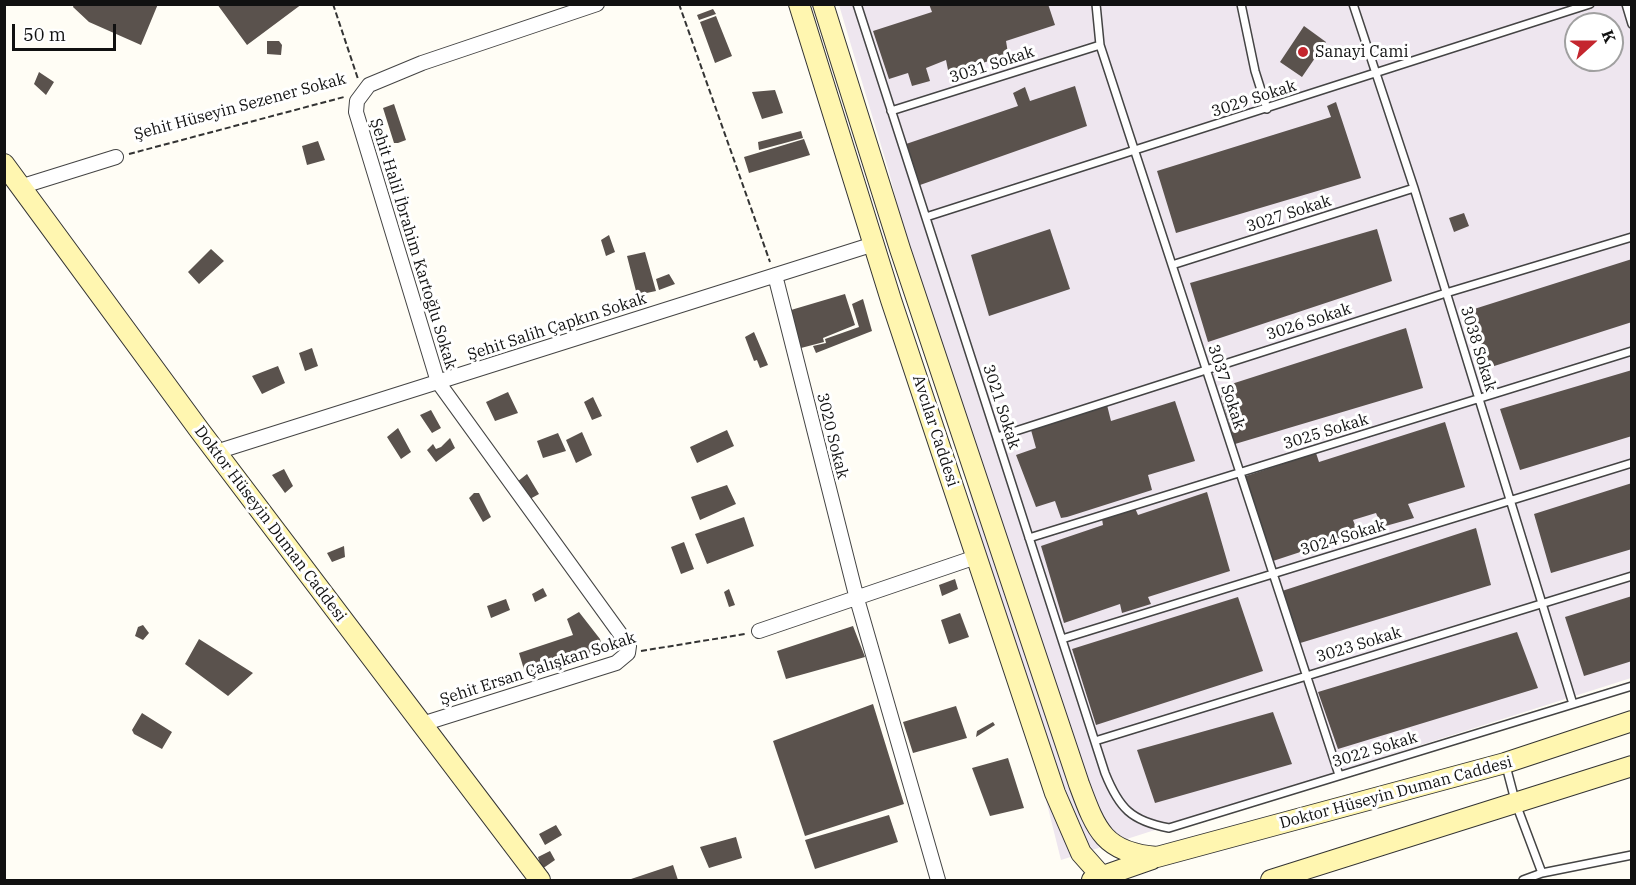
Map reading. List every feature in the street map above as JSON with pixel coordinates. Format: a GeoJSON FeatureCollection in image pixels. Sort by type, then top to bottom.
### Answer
{"type":"FeatureCollection","features":[{"type":"Feature","properties":{"kind":"main road","name":"Avcılar Caddesi"},"geometry":{"type":"LineString","coordinates":[[800,4],[874,244],[976,557],[1055,793],[1081,854]]}},
{"type":"Feature","properties":{"kind":"main road","name":"Avcılar Caddesi"},"geometry":{"type":"LineString","coordinates":[[823,4],[900,249],[1079,784],[1090,812],[1107,839]]}},
{"type":"Feature","properties":{"kind":"main road","name":"Doktor Hüseyin Duman Caddesi"},"geometry":{"type":"LineString","coordinates":[[4,164],[216,452],[540,880]]}},
{"type":"Feature","properties":{"kind":"main road","name":"Doktor Hüseyin Duman Caddesi"},"geometry":{"type":"LineString","coordinates":[[1081,854],[1098,879],[1157,857],[1505,763],[1632,721]]}},
{"type":"Feature","properties":{"kind":"main road"},"geometry":{"type":"LineString","coordinates":[[1271,880],[1632,766]]}},
{"type":"Feature","properties":{"kind":"main road","name":"Doktor Hüseyin Duman Caddesi"},"geometry":{"type":"LineString","coordinates":[[1107,839],[1121,851],[1157,857]]}},
{"type":"Feature","properties":{"kind":"street","name":"Şehit Hüseyin Sezener Sokak"},"geometry":{"type":"LineString","coordinates":[[362,92],[369,85],[422,63],[597,4]]}},
{"type":"Feature","properties":{"kind":"street","name":"Şehit Halil İbrahim Kartoğlu Sokak"},"geometry":{"type":"LineString","coordinates":[[362,92],[357,101],[356,112],[438,382],[625,637],[629,646],[628,653]]}},
{"type":"Feature","properties":{"kind":"street","name":"Şehit Hüseyin Sezener Sokak"},"geometry":{"type":"LineString","coordinates":[[22,186],[116,157]]}},
{"type":"Feature","properties":{"kind":"street","name":"Şehit Salih Çapkın Sokak"},"geometry":{"type":"LineString","coordinates":[[216,452],[874,244]]}},
{"type":"Feature","properties":{"kind":"street","name":"3020 Sokak"},"geometry":{"type":"LineString","coordinates":[[775,275],[857,599],[938,880]]}},
{"type":"Feature","properties":{"kind":"street"},"geometry":{"type":"LineString","coordinates":[[759,631],[976,557]]}},
{"type":"Feature","properties":{"kind":"street","name":"Şehit Ersan Çalışkan Sokak"},"geometry":{"type":"LineString","coordinates":[[422,724],[616,663],[628,653]]}},
{"type":"Feature","properties":{"kind":"lane","name":"3037 Sokak"},"geometry":{"type":"LineString","coordinates":[[1096,4],[1100,45],[1340,775]]}},
{"type":"Feature","properties":{"kind":"lane"},"geometry":{"type":"LineString","coordinates":[[1241,4],[1255,71],[1267,109]]}},
{"type":"Feature","properties":{"kind":"lane","name":"3038 Sokak"},"geometry":{"type":"LineString","coordinates":[[1353,4],[1414,188],[1573,704]]}},
{"type":"Feature","properties":{"kind":"lane","name":"3029 Sokak"},"geometry":{"type":"LineString","coordinates":[[926,217],[1590,4]]}},
{"type":"Feature","properties":{"kind":"lane"},"geometry":{"type":"LineString","coordinates":[[1626,4],[1632,24]]}},
{"type":"Feature","properties":{"kind":"lane","name":"3021 Sokak"},"geometry":{"type":"LineString","coordinates":[[859,5],[891,111],[1095,741],[1111,789],[1128,813]]}},
{"type":"Feature","properties":{"kind":"lane","name":"3031 Sokak"},"geometry":{"type":"LineString","coordinates":[[891,111],[1100,45]]}},
{"type":"Feature","properties":{"kind":"lane","name":"3027 Sokak"},"geometry":{"type":"LineString","coordinates":[[1172,265],[1414,188]]}},
{"type":"Feature","properties":{"kind":"lane","name":"3026 Sokak"},"geometry":{"type":"LineString","coordinates":[[997,437],[1446,292],[1632,237]]}},
{"type":"Feature","properties":{"kind":"lane","name":"3025 Sokak"},"geometry":{"type":"LineString","coordinates":[[1029,538],[1632,351]]}},
{"type":"Feature","properties":{"kind":"lane","name":"3024 Sokak"},"geometry":{"type":"LineString","coordinates":[[1062,639],[1632,463]]}},
{"type":"Feature","properties":{"kind":"lane","name":"3023 Sokak"},"geometry":{"type":"LineString","coordinates":[[1095,741],[1632,576]]}},
{"type":"Feature","properties":{"kind":"lane","name":"3022 Sokak"},"geometry":{"type":"LineString","coordinates":[[1128,813],[1140,821],[1168,828],[1632,686]]}},
{"type":"Feature","properties":{"kind":"lane"},"geometry":{"type":"LineString","coordinates":[[1505,763],[1516,804],[1542,873]]}},
{"type":"Feature","properties":{"kind":"lane"},"geometry":{"type":"LineString","coordinates":[[1523,880],[1542,873],[1632,855]]}},
{"type":"Feature","properties":{"kind":"path"},"geometry":{"type":"LineString","coordinates":[[333,4],[362,92]]}},
{"type":"Feature","properties":{"kind":"path"},"geometry":{"type":"LineString","coordinates":[[679,4],[775,275]]}},
{"type":"Feature","properties":{"kind":"path","name":"Şehit Hüseyin Sezener Sokak"},"geometry":{"type":"LineString","coordinates":[[116,157],[362,92]]}},
{"type":"Feature","properties":{"kind":"path","name":"Şehit Ersan Çalışkan Sokak"},"geometry":{"type":"LineString","coordinates":[[628,653],[759,631]]}},
{"type":"Feature","properties":{"kind":"shaded area"},"geometry":{"type":"Polygon","coordinates":[[[839,5],[1631,5],[1631,678],[1061,860],[889,172],[839,5]]]}},
{"type":"Feature","properties":{"kind":"building"},"geometry":{"type":"Polygon","coordinates":[[[74,4],[158,4],[141,45],[89,22],[73,7],[74,4]]]}},
{"type":"Feature","properties":{"kind":"building"},"geometry":{"type":"Polygon","coordinates":[[[217,4],[302,4],[247,45],[217,4]]]}},
{"type":"Feature","properties":{"kind":"building"},"geometry":{"type":"Polygon","coordinates":[[[929,4],[1048,4],[1055,25],[1006,41],[1009,59],[1002,61],[1001,58],[997,58],[949,75],[946,60],[926,68],[930,81],[912,86],[908,73],[889,79],[873,31],[932,12],[929,4]]]}},
{"type":"Feature","properties":{"kind":"building"},"geometry":{"type":"Polygon","coordinates":[[[713,9],[716,14],[699,20],[697,15],[713,9]]]}},
{"type":"Feature","properties":{"kind":"building"},"geometry":{"type":"Polygon","coordinates":[[[716,16],[732,56],[715,63],[700,22],[716,16]]]}},
{"type":"Feature","properties":{"kind":"building","name":"Sanayi Cami"},"geometry":{"type":"Polygon","coordinates":[[[1304,26],[1326,42],[1302,77],[1280,62],[1304,26]]]}},
{"type":"Feature","properties":{"kind":"building"},"geometry":{"type":"Polygon","coordinates":[[[267,41],[279,41],[282,45],[281,55],[267,54],[267,41]]]}},
{"type":"Feature","properties":{"kind":"building"},"geometry":{"type":"Polygon","coordinates":[[[39,72],[54,82],[46,95],[34,84],[39,72]]]}},
{"type":"Feature","properties":{"kind":"building"},"geometry":{"type":"Polygon","coordinates":[[[1075,86],[1087,126],[920,185],[906,144],[1018,106],[1013,93],[1025,87],[1030,101],[1075,86]]]}},
{"type":"Feature","properties":{"kind":"building"},"geometry":{"type":"Polygon","coordinates":[[[775,90],[783,113],[762,119],[752,92],[775,90]]]}},
{"type":"Feature","properties":{"kind":"building"},"geometry":{"type":"Polygon","coordinates":[[[1336,102],[1361,178],[1176,233],[1157,171],[1331,117],[1327,106],[1336,102]]]}},
{"type":"Feature","properties":{"kind":"building"},"geometry":{"type":"Polygon","coordinates":[[[394,104],[406,140],[398,143],[394,143],[383,108],[394,104]]]}},
{"type":"Feature","properties":{"kind":"building"},"geometry":{"type":"Polygon","coordinates":[[[801,131],[803,138],[759,150],[758,142],[801,131]]]}},
{"type":"Feature","properties":{"kind":"building"},"geometry":{"type":"Polygon","coordinates":[[[804,139],[810,155],[749,173],[744,157],[804,139]]]}},
{"type":"Feature","properties":{"kind":"building"},"geometry":{"type":"Polygon","coordinates":[[[318,141],[325,160],[307,165],[302,146],[318,141]]]}},
{"type":"Feature","properties":{"kind":"building"},"geometry":{"type":"Polygon","coordinates":[[[1464,213],[1469,226],[1454,232],[1449,218],[1464,213]]]}},
{"type":"Feature","properties":{"kind":"building"},"geometry":{"type":"Polygon","coordinates":[[[1050,229],[1070,289],[989,316],[971,255],[1050,229]]]}},
{"type":"Feature","properties":{"kind":"building"},"geometry":{"type":"Polygon","coordinates":[[[1377,229],[1392,281],[1208,342],[1190,283],[1377,229]]]}},
{"type":"Feature","properties":{"kind":"building"},"geometry":{"type":"Polygon","coordinates":[[[609,235],[615,252],[606,256],[601,240],[609,235]]]}},
{"type":"Feature","properties":{"kind":"building"},"geometry":{"type":"Polygon","coordinates":[[[211,249],[224,261],[199,284],[188,272],[211,249]]]}},
{"type":"Feature","properties":{"kind":"building"},"geometry":{"type":"Polygon","coordinates":[[[645,252],[656,291],[637,295],[627,256],[645,252]]]}},
{"type":"Feature","properties":{"kind":"building"},"geometry":{"type":"Polygon","coordinates":[[[1632,259],[1632,322],[1488,368],[1471,310],[1632,259]]]}},
{"type":"Feature","properties":{"kind":"building"},"geometry":{"type":"Polygon","coordinates":[[[669,274],[675,284],[659,290],[656,279],[669,274]]]}},
{"type":"Feature","properties":{"kind":"building"},"geometry":{"type":"Polygon","coordinates":[[[845,294],[855,325],[823,338],[824,342],[801,348],[791,310],[845,294]]]}},
{"type":"Feature","properties":{"kind":"building"},"geometry":{"type":"Polygon","coordinates":[[[863,299],[872,331],[816,353],[813,346],[826,343],[825,339],[859,327],[852,304],[863,299]]]}},
{"type":"Feature","properties":{"kind":"building"},"geometry":{"type":"Polygon","coordinates":[[[1406,328],[1423,388],[1235,444],[1219,388],[1406,328]]]}},
{"type":"Feature","properties":{"kind":"building"},"geometry":{"type":"Polygon","coordinates":[[[754,332],[768,365],[760,368],[757,360],[754,361],[745,337],[754,332]]]}},
{"type":"Feature","properties":{"kind":"building"},"geometry":{"type":"Polygon","coordinates":[[[312,348],[318,366],[305,371],[299,353],[312,348]]]}},
{"type":"Feature","properties":{"kind":"building"},"geometry":{"type":"Polygon","coordinates":[[[278,366],[285,383],[262,394],[252,376],[278,366]]]}},
{"type":"Feature","properties":{"kind":"building"},"geometry":{"type":"Polygon","coordinates":[[[1632,370],[1632,436],[1520,470],[1500,409],[1632,370]]]}},
{"type":"Feature","properties":{"kind":"building"},"geometry":{"type":"Polygon","coordinates":[[[508,392],[518,413],[495,421],[486,402],[508,392]]]}},
{"type":"Feature","properties":{"kind":"building"},"geometry":{"type":"Polygon","coordinates":[[[593,397],[602,416],[592,420],[584,402],[593,397]]]}},
{"type":"Feature","properties":{"kind":"building"},"geometry":{"type":"Polygon","coordinates":[[[1175,401],[1195,461],[1148,475],[1152,490],[1067,517],[1061,518],[1055,501],[1036,507],[1016,455],[1036,448],[1031,430],[1107,405],[1111,421],[1175,401]]]}},
{"type":"Feature","properties":{"kind":"building"},"geometry":{"type":"Polygon","coordinates":[[[431,410],[441,428],[432,433],[420,415],[431,410]]]}},
{"type":"Feature","properties":{"kind":"building"},"geometry":{"type":"Polygon","coordinates":[[[1445,422],[1465,487],[1408,504],[1414,518],[1382,527],[1376,513],[1353,520],[1358,533],[1273,561],[1243,477],[1316,453],[1319,462],[1445,422]]]}},
{"type":"Feature","properties":{"kind":"building"},"geometry":{"type":"Polygon","coordinates":[[[398,428],[411,452],[401,459],[387,437],[398,428]]]}},
{"type":"Feature","properties":{"kind":"building"},"geometry":{"type":"Polygon","coordinates":[[[727,430],[734,446],[697,463],[690,447],[727,430]]]}},
{"type":"Feature","properties":{"kind":"building"},"geometry":{"type":"Polygon","coordinates":[[[582,432],[592,455],[576,463],[566,440],[582,432]]]}},
{"type":"Feature","properties":{"kind":"building"},"geometry":{"type":"Polygon","coordinates":[[[558,433],[566,451],[543,458],[537,441],[558,433]]]}},
{"type":"Feature","properties":{"kind":"building"},"geometry":{"type":"Polygon","coordinates":[[[450,438],[455,448],[436,462],[427,450],[433,444],[436,449],[441,447],[450,438]]]}},
{"type":"Feature","properties":{"kind":"building"},"geometry":{"type":"Polygon","coordinates":[[[284,469],[293,486],[285,493],[272,475],[284,469]]]}},
{"type":"Feature","properties":{"kind":"building"},"geometry":{"type":"Polygon","coordinates":[[[527,474],[539,494],[530,499],[517,482],[527,474]]]}},
{"type":"Feature","properties":{"kind":"building"},"geometry":{"type":"Polygon","coordinates":[[[1632,483],[1632,549],[1551,573],[1534,514],[1632,483]]]}},
{"type":"Feature","properties":{"kind":"building"},"geometry":{"type":"Polygon","coordinates":[[[727,485],[736,504],[700,520],[691,497],[727,485]]]}},
{"type":"Feature","properties":{"kind":"building"},"geometry":{"type":"Polygon","coordinates":[[[1207,492],[1230,571],[1148,597],[1151,604],[1122,613],[1120,604],[1064,623],[1041,546],[1103,525],[1102,519],[1135,508],[1138,515],[1207,492]]]}},
{"type":"Feature","properties":{"kind":"building"},"geometry":{"type":"Polygon","coordinates":[[[474,493],[479,493],[491,517],[483,522],[469,498],[474,493]]]}},
{"type":"Feature","properties":{"kind":"building"},"geometry":{"type":"Polygon","coordinates":[[[744,517],[754,546],[707,564],[695,534],[744,517]]]}},
{"type":"Feature","properties":{"kind":"building"},"geometry":{"type":"Polygon","coordinates":[[[1476,528],[1491,585],[1297,644],[1282,591],[1476,528]]]}},
{"type":"Feature","properties":{"kind":"building"},"geometry":{"type":"Polygon","coordinates":[[[684,542],[694,569],[681,574],[671,547],[684,542]]]}},
{"type":"Feature","properties":{"kind":"building"},"geometry":{"type":"Polygon","coordinates":[[[344,546],[345,557],[332,562],[327,553],[344,546]]]}},
{"type":"Feature","properties":{"kind":"building"},"geometry":{"type":"Polygon","coordinates":[[[955,579],[958,589],[942,596],[939,585],[955,579]]]}},
{"type":"Feature","properties":{"kind":"building"},"geometry":{"type":"Polygon","coordinates":[[[543,588],[547,596],[535,602],[532,594],[543,588]]]}},
{"type":"Feature","properties":{"kind":"building"},"geometry":{"type":"Polygon","coordinates":[[[729,589],[735,605],[729,607],[724,592],[729,589]]]}},
{"type":"Feature","properties":{"kind":"building"},"geometry":{"type":"Polygon","coordinates":[[[1632,596],[1632,661],[1584,676],[1565,617],[1632,596]]]}},
{"type":"Feature","properties":{"kind":"building"},"geometry":{"type":"Polygon","coordinates":[[[1238,597],[1263,671],[1096,725],[1072,649],[1238,597]]]}},
{"type":"Feature","properties":{"kind":"building"},"geometry":{"type":"Polygon","coordinates":[[[506,599],[510,610],[491,618],[487,606],[506,599]]]}},
{"type":"Feature","properties":{"kind":"building"},"geometry":{"type":"Polygon","coordinates":[[[579,612],[600,639],[603,650],[526,676],[519,653],[573,635],[567,619],[579,612]]]}},
{"type":"Feature","properties":{"kind":"building"},"geometry":{"type":"Polygon","coordinates":[[[960,613],[969,637],[949,644],[941,620],[960,613]]]}},
{"type":"Feature","properties":{"kind":"building"},"geometry":{"type":"Polygon","coordinates":[[[143,625],[149,633],[143,640],[135,636],[138,627],[143,625]]]}},
{"type":"Feature","properties":{"kind":"building"},"geometry":{"type":"Polygon","coordinates":[[[853,626],[865,657],[786,679],[777,651],[853,626]]]}},
{"type":"Feature","properties":{"kind":"building"},"geometry":{"type":"Polygon","coordinates":[[[1517,632],[1538,688],[1338,749],[1318,692],[1517,632]]]}},
{"type":"Feature","properties":{"kind":"building"},"geometry":{"type":"Polygon","coordinates":[[[199,639],[253,673],[228,696],[185,664],[199,639]]]}},
{"type":"Feature","properties":{"kind":"building"},"geometry":{"type":"Polygon","coordinates":[[[873,704],[904,804],[805,836],[773,741],[873,704]]]}},
{"type":"Feature","properties":{"kind":"building"},"geometry":{"type":"Polygon","coordinates":[[[956,706],[967,738],[913,753],[903,722],[956,706]]]}},
{"type":"Feature","properties":{"kind":"building"},"geometry":{"type":"Polygon","coordinates":[[[1273,712],[1292,764],[1155,803],[1137,750],[1273,712]]]}},
{"type":"Feature","properties":{"kind":"building"},"geometry":{"type":"Polygon","coordinates":[[[142,713],[172,732],[162,749],[134,734],[132,730],[142,713]]]}},
{"type":"Feature","properties":{"kind":"building"},"geometry":{"type":"Polygon","coordinates":[[[993,722],[995,725],[976,737],[977,731],[993,722]]]}},
{"type":"Feature","properties":{"kind":"building"},"geometry":{"type":"Polygon","coordinates":[[[1008,758],[1024,808],[990,816],[972,768],[1008,758]]]}},
{"type":"Feature","properties":{"kind":"building"},"geometry":{"type":"Polygon","coordinates":[[[889,815],[898,842],[815,869],[805,840],[889,815]]]}},
{"type":"Feature","properties":{"kind":"building"},"geometry":{"type":"Polygon","coordinates":[[[556,825],[562,835],[545,845],[539,834],[556,825]]]}},
{"type":"Feature","properties":{"kind":"building"},"geometry":{"type":"Polygon","coordinates":[[[736,837],[742,858],[709,868],[700,847],[736,837]]]}},
{"type":"Feature","properties":{"kind":"building"},"geometry":{"type":"Polygon","coordinates":[[[550,851],[555,860],[542,869],[538,857],[550,851]]]}},
{"type":"Feature","properties":{"kind":"building"},"geometry":{"type":"Polygon","coordinates":[[[673,865],[678,880],[628,880],[673,865]]]}},
{"type":"Feature","properties":{"kind":"place","name":"Sanayi Cami"},"geometry":{"type":"Point","coordinates":[1303,52]}}]}
